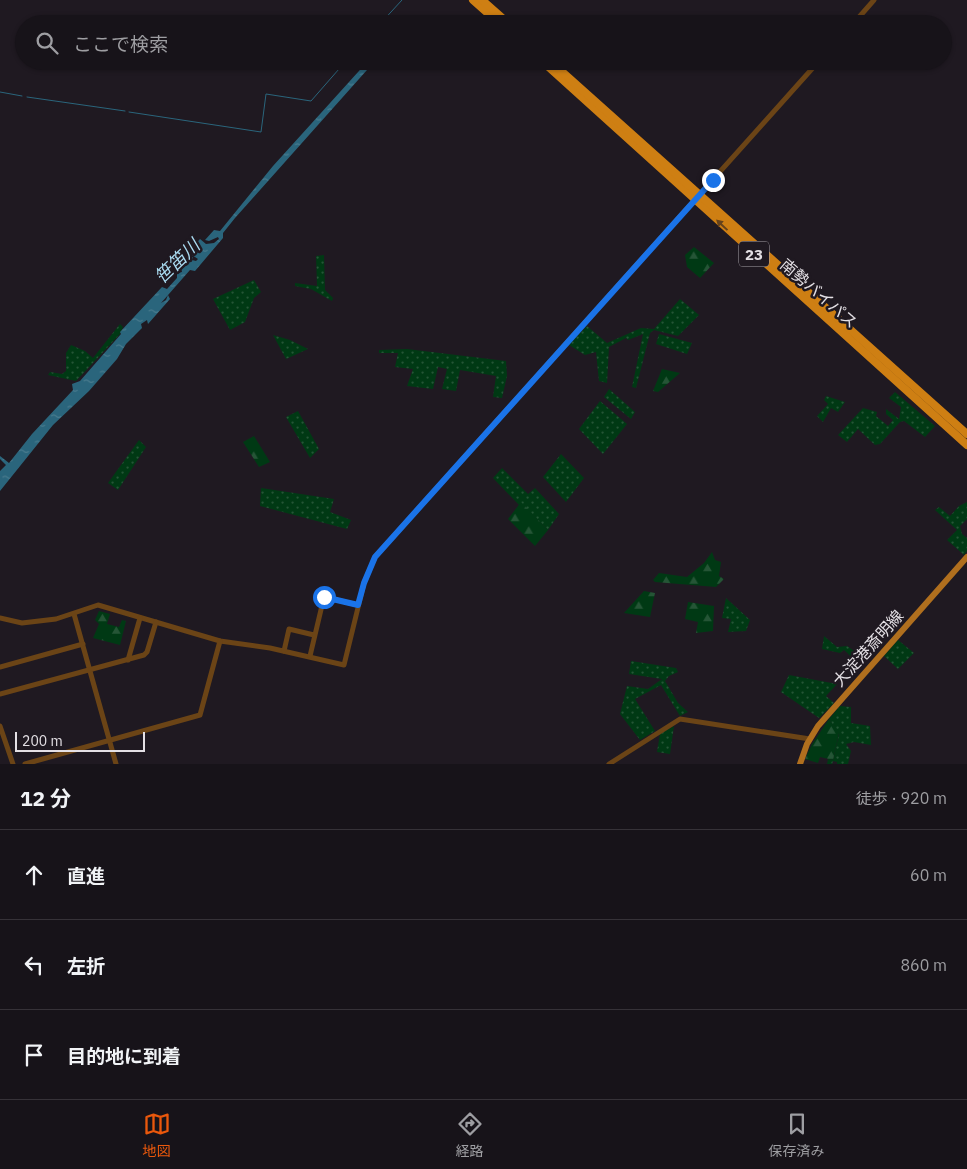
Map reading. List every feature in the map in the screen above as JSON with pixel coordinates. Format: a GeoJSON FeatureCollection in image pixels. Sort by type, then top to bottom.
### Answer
{"type":"FeatureCollection","features":[{"type":"Feature","properties":{"kind":"highway"},"geometry":{"type":"LineString","coordinates":[[473,0],[490,15]]}},
{"type":"Feature","properties":{"kind":"highway"},"geometry":{"type":"LineString","coordinates":[[482,0],[499,15]]}},
{"type":"Feature","properties":{"kind":"highway","name":"南勢バイパス"},"geometry":{"type":"LineString","coordinates":[[552,70],[967,434]]}},
{"type":"Feature","properties":{"kind":"highway","name":"南勢バイパス"},"geometry":{"type":"LineString","coordinates":[[560,70],[967,445]]}},
{"type":"Feature","properties":{"kind":"main road","name":"大淀港斎明線"},"geometry":{"type":"LineString","coordinates":[[800,764],[810,739],[836,704],[967,557]]}},
{"type":"Feature","properties":{"kind":"street"},"geometry":{"type":"LineString","coordinates":[[861,15],[874,0]]}},
{"type":"Feature","properties":{"kind":"street"},"geometry":{"type":"LineString","coordinates":[[0,618],[22,623],[56,619],[98,605],[220,641],[310,656],[344,665],[364,583],[375,557],[811,70]]}},
{"type":"Feature","properties":{"kind":"street"},"geometry":{"type":"LineString","coordinates":[[310,656],[324,597],[358,605]]}},
{"type":"Feature","properties":{"kind":"street"},"geometry":{"type":"LineString","coordinates":[[74,614],[116,764]]}},
{"type":"Feature","properties":{"kind":"street"},"geometry":{"type":"LineString","coordinates":[[128,660],[140,618]]}},
{"type":"Feature","properties":{"kind":"street"},"geometry":{"type":"LineString","coordinates":[[0,694],[128,660],[147,652],[156,622]]}},
{"type":"Feature","properties":{"kind":"street"},"geometry":{"type":"LineString","coordinates":[[284,651],[289,629],[314,635]]}},
{"type":"Feature","properties":{"kind":"street"},"geometry":{"type":"LineString","coordinates":[[25,764],[200,715],[220,641]]}},
{"type":"Feature","properties":{"kind":"street"},"geometry":{"type":"LineString","coordinates":[[0,667],[82,644]]}},
{"type":"Feature","properties":{"kind":"street"},"geometry":{"type":"LineString","coordinates":[[609,764],[680,719],[810,739]]}},
{"type":"Feature","properties":{"kind":"street"},"geometry":{"type":"LineString","coordinates":[[0,726],[13,764]]}},
{"type":"Feature","properties":{"kind":"green space"},"geometry":{"type":"Polygon","coordinates":[[[694,247],[714,263],[700,278],[687,267],[685,255],[694,247]]]}},
{"type":"Feature","properties":{"kind":"green space"},"geometry":{"type":"Polygon","coordinates":[[[324,255],[325,290],[333,298],[332,301],[311,289],[295,286],[295,283],[317,286],[316,256],[324,255]]]}},
{"type":"Feature","properties":{"kind":"green space"},"geometry":{"type":"Polygon","coordinates":[[[254,280],[261,292],[254,298],[245,322],[230,330],[213,299],[254,280]]]}},
{"type":"Feature","properties":{"kind":"green space"},"geometry":{"type":"Polygon","coordinates":[[[680,299],[699,315],[678,336],[654,330],[650,333],[636,388],[632,387],[643,334],[628,340],[626,338],[609,347],[607,383],[599,381],[596,352],[585,355],[569,345],[587,326],[607,343],[641,328],[654,329],[680,299]]]}},
{"type":"Feature","properties":{"kind":"green space"},"geometry":{"type":"Polygon","coordinates":[[[120,324],[123,327],[120,334],[76,381],[48,375],[50,372],[62,374],[66,371],[66,353],[71,345],[85,351],[93,358],[120,324]]]}},
{"type":"Feature","properties":{"kind":"green space"},"geometry":{"type":"Polygon","coordinates":[[[659,334],[692,343],[687,354],[656,344],[659,334]]]}},
{"type":"Feature","properties":{"kind":"green space"},"geometry":{"type":"Polygon","coordinates":[[[273,335],[290,340],[308,349],[286,359],[273,335]]]}},
{"type":"Feature","properties":{"kind":"green space"},"geometry":{"type":"Polygon","coordinates":[[[407,349],[506,361],[507,376],[502,398],[493,397],[496,376],[460,370],[456,391],[442,389],[447,369],[438,367],[433,389],[407,386],[413,369],[395,367],[398,353],[379,353],[379,350],[407,349]]]}},
{"type":"Feature","properties":{"kind":"green space"},"geometry":{"type":"Polygon","coordinates":[[[662,369],[680,373],[658,392],[653,391],[662,369]]]}},
{"type":"Feature","properties":{"kind":"green space"},"geometry":{"type":"Polygon","coordinates":[[[609,389],[635,412],[631,419],[604,397],[609,389]]]}},
{"type":"Feature","properties":{"kind":"green space"},"geometry":{"type":"Polygon","coordinates":[[[895,392],[935,426],[925,437],[904,421],[900,422],[880,444],[875,445],[858,429],[847,442],[838,435],[863,408],[877,412],[876,416],[888,426],[893,420],[886,414],[886,409],[899,419],[901,407],[889,398],[895,392]]]}},
{"type":"Feature","properties":{"kind":"green space"},"geometry":{"type":"Polygon","coordinates":[[[826,396],[845,402],[838,412],[831,408],[823,422],[817,416],[828,404],[824,400],[826,396]]]}},
{"type":"Feature","properties":{"kind":"green space"},"geometry":{"type":"Polygon","coordinates":[[[600,401],[627,424],[603,454],[579,429],[600,401]]]}},
{"type":"Feature","properties":{"kind":"green space"},"geometry":{"type":"Polygon","coordinates":[[[298,411],[319,449],[310,458],[286,417],[298,411]]]}},
{"type":"Feature","properties":{"kind":"green space"},"geometry":{"type":"Polygon","coordinates":[[[254,436],[270,462],[259,467],[243,442],[254,436]]]}},
{"type":"Feature","properties":{"kind":"green space"},"geometry":{"type":"Polygon","coordinates":[[[139,440],[146,447],[118,490],[108,483],[139,440]]]}},
{"type":"Feature","properties":{"kind":"green space"},"geometry":{"type":"Polygon","coordinates":[[[561,454],[584,478],[566,502],[543,477],[561,454]]]}},
{"type":"Feature","properties":{"kind":"green space"},"geometry":{"type":"Polygon","coordinates":[[[502,468],[528,494],[535,488],[559,514],[548,530],[521,503],[519,505],[493,478],[502,468]]]}},
{"type":"Feature","properties":{"kind":"green space"},"geometry":{"type":"Polygon","coordinates":[[[261,488],[334,499],[330,512],[351,520],[347,529],[260,506],[261,488]]]}},
{"type":"Feature","properties":{"kind":"green space"},"geometry":{"type":"Polygon","coordinates":[[[521,502],[548,530],[535,546],[508,519],[521,502]]]}},
{"type":"Feature","properties":{"kind":"green space"},"geometry":{"type":"Polygon","coordinates":[[[967,502],[967,519],[960,526],[962,534],[967,538],[967,551],[964,555],[947,540],[957,530],[935,510],[939,507],[950,516],[959,506],[967,502]]]}},
{"type":"Feature","properties":{"kind":"green space"},"geometry":{"type":"Polygon","coordinates":[[[712,552],[715,560],[721,562],[719,576],[724,579],[716,587],[655,582],[653,580],[659,573],[687,577],[704,563],[712,552]]]}},
{"type":"Feature","properties":{"kind":"green space"},"geometry":{"type":"Polygon","coordinates":[[[644,591],[655,593],[650,617],[624,613],[644,591]]]}},
{"type":"Feature","properties":{"kind":"green space"},"geometry":{"type":"Polygon","coordinates":[[[726,598],[750,620],[746,631],[728,632],[731,619],[722,618],[726,598]]]}},
{"type":"Feature","properties":{"kind":"green space"},"geometry":{"type":"Polygon","coordinates":[[[688,602],[714,606],[713,631],[696,633],[698,622],[685,619],[688,602]]]}},
{"type":"Feature","properties":{"kind":"green space"},"geometry":{"type":"Polygon","coordinates":[[[99,611],[110,614],[107,624],[119,627],[122,620],[126,621],[120,645],[93,638],[99,624],[95,620],[99,611]]]}},
{"type":"Feature","properties":{"kind":"green space"},"geometry":{"type":"Polygon","coordinates":[[[824,636],[837,647],[847,646],[863,657],[858,663],[844,650],[840,653],[822,649],[824,636]]]}},
{"type":"Feature","properties":{"kind":"green space"},"geometry":{"type":"Polygon","coordinates":[[[898,640],[914,653],[898,669],[884,656],[898,640]]]}},
{"type":"Feature","properties":{"kind":"green space"},"geometry":{"type":"Polygon","coordinates":[[[631,661],[676,668],[678,672],[669,676],[665,681],[678,703],[688,712],[680,716],[661,685],[635,699],[655,731],[640,740],[620,714],[627,686],[648,689],[662,679],[629,674],[631,661]]]}},
{"type":"Feature","properties":{"kind":"green space"},"geometry":{"type":"Polygon","coordinates":[[[789,675],[837,684],[826,696],[834,703],[819,718],[781,692],[789,675]]]}},
{"type":"Feature","properties":{"kind":"green space"},"geometry":{"type":"Polygon","coordinates":[[[840,706],[851,707],[851,723],[870,726],[871,745],[854,742],[846,744],[851,751],[848,764],[837,764],[837,762],[833,761],[832,764],[827,764],[828,759],[833,760],[839,734],[829,719],[840,706]]]}},
{"type":"Feature","properties":{"kind":"green space"},"geometry":{"type":"Polygon","coordinates":[[[829,719],[839,733],[833,760],[820,757],[818,763],[805,759],[812,744],[829,719]]]}},
{"type":"Feature","properties":{"kind":"green space"},"geometry":{"type":"Polygon","coordinates":[[[674,726],[670,754],[657,752],[660,734],[674,726]]]}},
{"type":"Feature","properties":{"kind":"water"},"geometry":{"type":"Polygon","coordinates":[[[360,70],[367,70],[235,218],[223,233],[223,238],[195,271],[190,270],[168,295],[170,299],[148,324],[147,320],[141,324],[142,328],[126,344],[117,359],[89,391],[53,425],[0,491],[0,471],[6,465],[0,459],[0,456],[9,463],[32,434],[73,390],[72,384],[80,381],[121,334],[120,332],[162,287],[167,289],[177,278],[177,273],[182,272],[181,267],[189,257],[193,257],[192,260],[196,261],[198,259],[192,255],[195,252],[191,249],[200,239],[206,244],[214,243],[219,239],[218,237],[209,241],[205,240],[214,230],[220,231],[273,166],[360,70]]]}},
{"type":"Feature","properties":{"kind":"waterway"},"geometry":{"type":"LineString","coordinates":[[388,15],[402,0]]}},
{"type":"Feature","properties":{"kind":"waterway"},"geometry":{"type":"LineString","coordinates":[[129,112],[261,132],[266,94],[311,101],[338,70]]}},
{"type":"Feature","properties":{"kind":"waterway"},"geometry":{"type":"LineString","coordinates":[[0,92],[22,96]]}},
{"type":"Feature","properties":{"kind":"waterway"},"geometry":{"type":"LineString","coordinates":[[27,97],[125,111]]}},
{"type":"Feature","properties":{"kind":"route"},"geometry":{"type":"LineString","coordinates":[[324,597],[358,605],[364,583],[375,557],[713,180]]}},
{"type":"Feature","properties":{"kind":"water label","name":"笹笛川"},"geometry":{"type":"Point","coordinates":[177,261]}}]}
